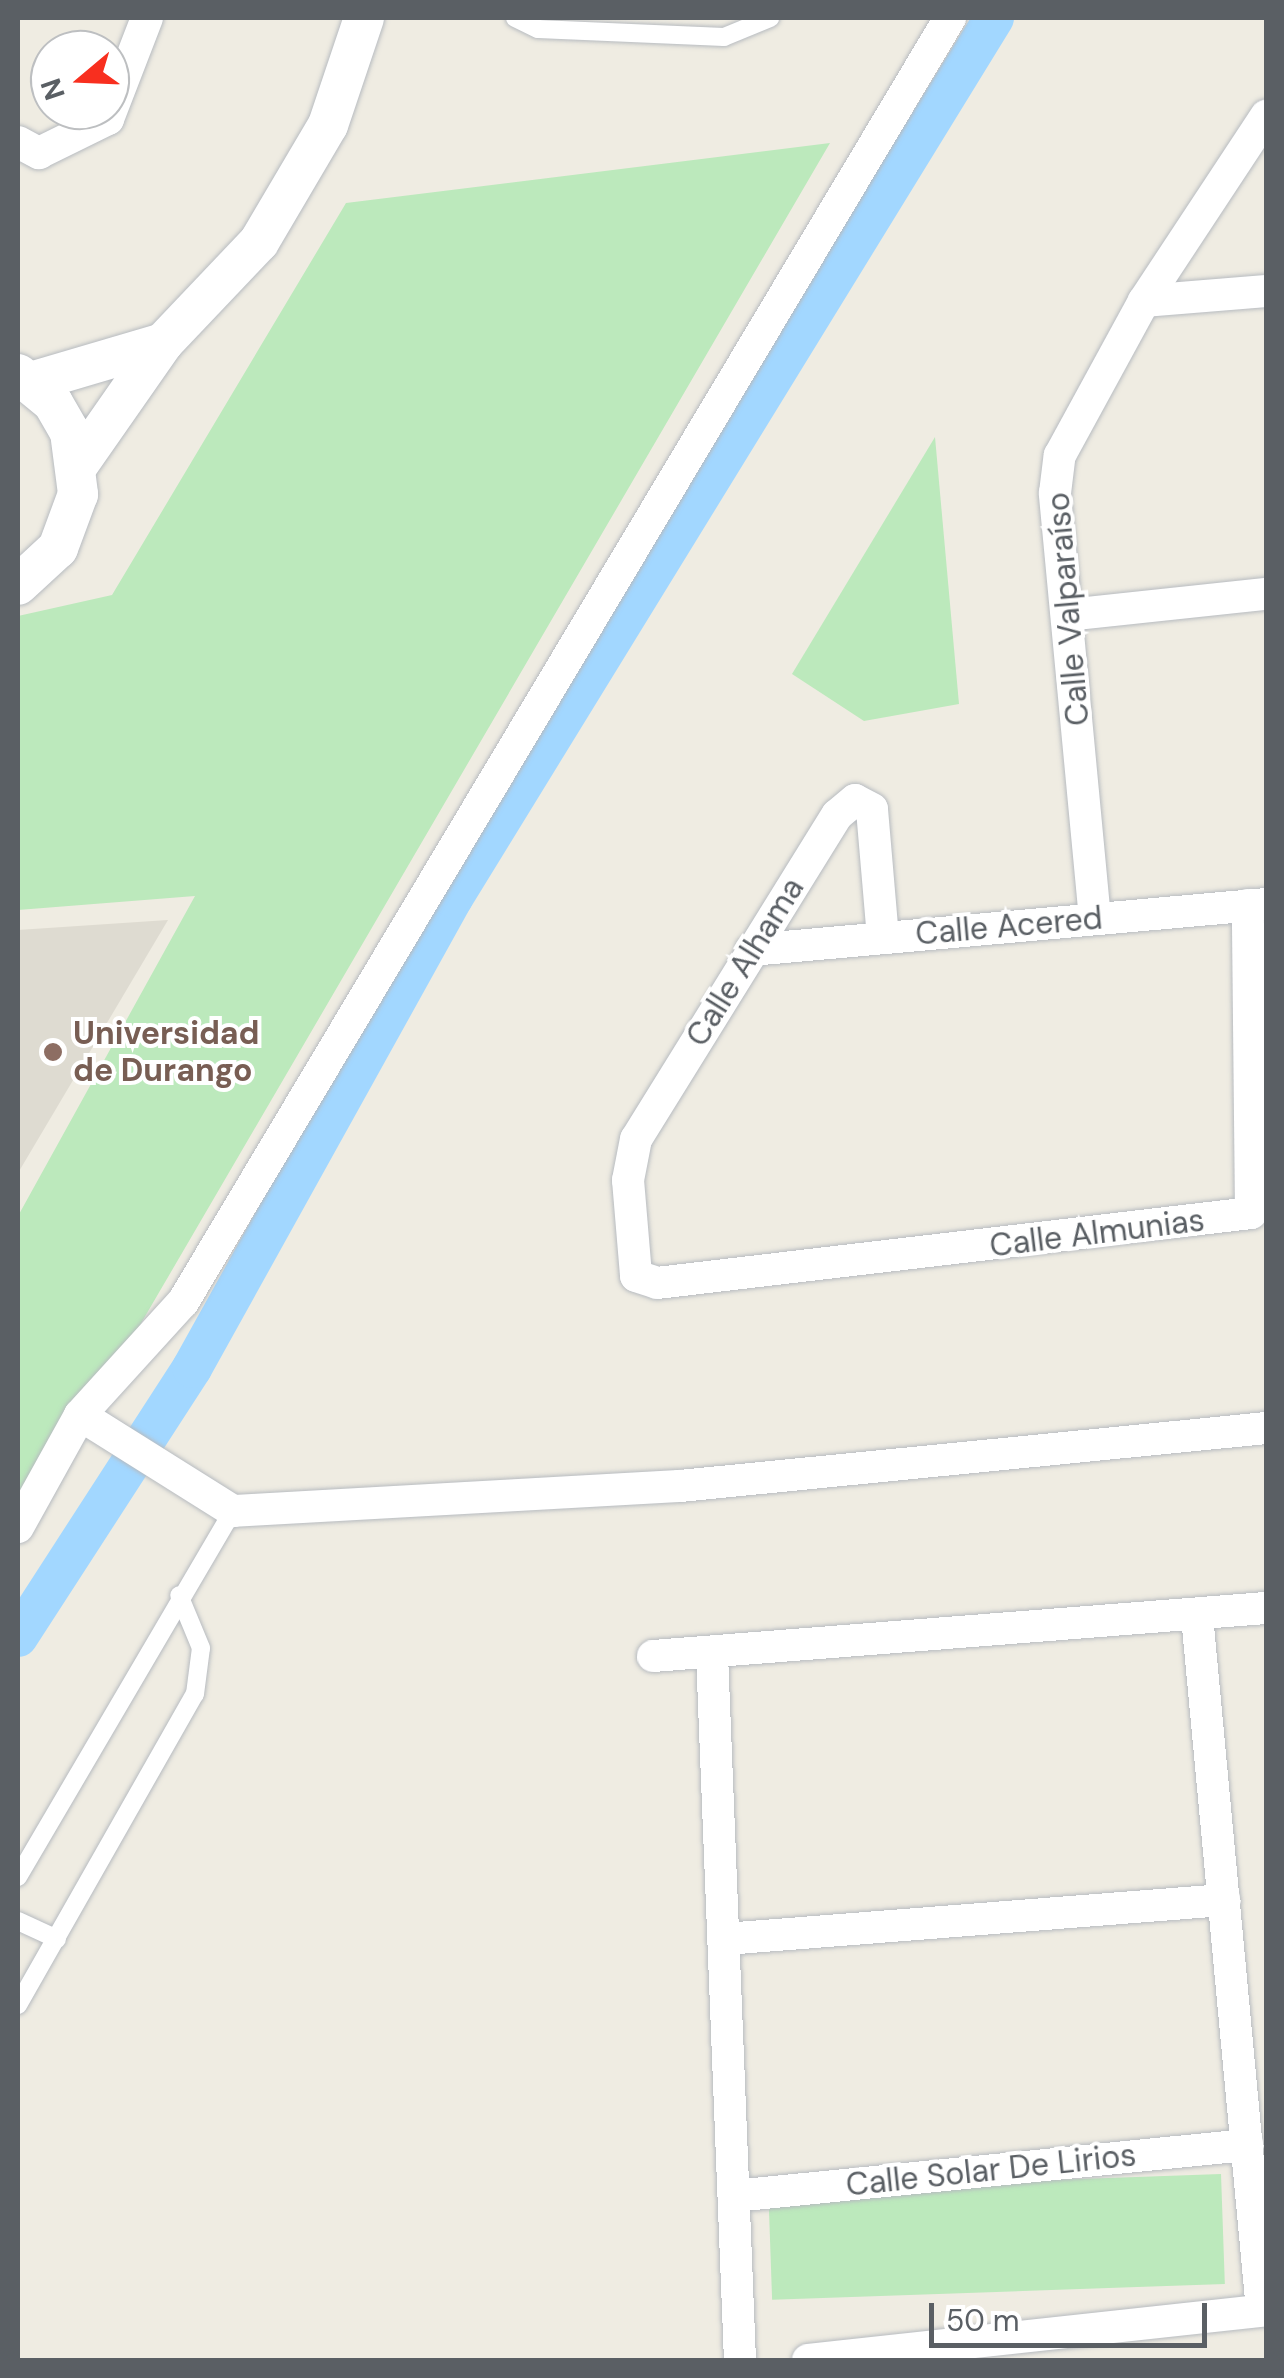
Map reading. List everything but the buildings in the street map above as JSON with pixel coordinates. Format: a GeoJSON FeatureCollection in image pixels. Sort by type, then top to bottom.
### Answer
{"type":"FeatureCollection","features":[{"type":"Feature","properties":{"kind":"street"},"geometry":{"type":"LineString","coordinates":[[18,142],[39,153],[108,119],[146,18]]}},
{"type":"Feature","properties":{"kind":"street"},"geometry":{"type":"LineString","coordinates":[[78,465],[163,343],[260,242],[328,124],[364,18]]}},
{"type":"Feature","properties":{"kind":"street"},"geometry":{"type":"LineString","coordinates":[[18,1527],[80,1415],[183,1302],[950,18]]}},
{"type":"Feature","properties":{"kind":"street","name":"Calle Valparaíso"},"geometry":{"type":"LineString","coordinates":[[1095,918],[1055,493],[1060,455],[1144,302],[1266,116]]}},
{"type":"Feature","properties":{"kind":"street"},"geometry":{"type":"LineString","coordinates":[[1144,302],[1266,291]]}},
{"type":"Feature","properties":{"kind":"street"},"geometry":{"type":"LineString","coordinates":[[24,378],[163,343]]}},
{"type":"Feature","properties":{"kind":"street"},"geometry":{"type":"LineString","coordinates":[[18,585],[58,548],[72,522],[78,465],[53,403],[24,378]]}},
{"type":"Feature","properties":{"kind":"street"},"geometry":{"type":"LineString","coordinates":[[1068,615],[1266,594]]}},
{"type":"Feature","properties":{"kind":"street","name":"Calle Alhama"},"geometry":{"type":"LineString","coordinates":[[636,1276],[628,1200],[636,1140],[751,950],[855,800],[872,809],[883,938]]}},
{"type":"Feature","properties":{"kind":"street","name":"Calle Acered"},"geometry":{"type":"LineString","coordinates":[[751,950],[1257,904]]}},
{"type":"Feature","properties":{"kind":"street","name":"Calle Almunias"},"geometry":{"type":"LineString","coordinates":[[636,1276],[657,1283],[1251,1213],[1257,904]]}},
{"type":"Feature","properties":{"kind":"street"},"geometry":{"type":"LineString","coordinates":[[80,1415],[220,1502],[680,1486],[1266,1428]]}},
{"type":"Feature","properties":{"kind":"street"},"geometry":{"type":"LineString","coordinates":[[653,1656],[1266,1608]]}},
{"type":"Feature","properties":{"kind":"street"},"geometry":{"type":"LineString","coordinates":[[808,2360],[1000,2349],[1264,2310],[1197,1616]]}},
{"type":"Feature","properties":{"kind":"street"},"geometry":{"type":"LineString","coordinates":[[712,1654],[740,2360]]}},
{"type":"Feature","properties":{"kind":"street"},"geometry":{"type":"LineString","coordinates":[[725,1938],[1224,1900]]}},
{"type":"Feature","properties":{"kind":"street","name":"Calle Solar De Lirios"},"geometry":{"type":"LineString","coordinates":[[734,2196],[1247,2145]]}},
{"type":"Feature","properties":{"kind":"lane"},"geometry":{"type":"LineString","coordinates":[[515,18],[538,30],[724,37],[770,18]]}},
{"type":"Feature","properties":{"kind":"lane"},"geometry":{"type":"LineString","coordinates":[[18,1877],[180,1595],[220,1502]]}},
{"type":"Feature","properties":{"kind":"lane"},"geometry":{"type":"LineString","coordinates":[[18,2004],[195,1694],[201,1648],[180,1595]]}},
{"type":"Feature","properties":{"kind":"lane"},"geometry":{"type":"LineString","coordinates":[[18,1921],[58,1939]]}},
{"type":"Feature","properties":{"kind":"shaded area","name":"Universidad de Durango"},"geometry":{"type":"Polygon","coordinates":[[[168,920],[18,1173],[18,930],[168,920]]]}},
{"type":"Feature","properties":{"kind":"green space"},"geometry":{"type":"Polygon","coordinates":[[[830,143],[18,1534],[18,1216],[195,896],[18,910],[18,616],[112,595],[346,203],[830,143]]]}},
{"type":"Feature","properties":{"kind":"green space"},"geometry":{"type":"Polygon","coordinates":[[[935,437],[959,704],[864,721],[792,674],[935,437]]]}},
{"type":"Feature","properties":{"kind":"green space"},"geometry":{"type":"Polygon","coordinates":[[[1221,2174],[1225,2284],[772,2300],[768,2190],[1221,2174]]]}},
{"type":"Feature","properties":{"kind":"waterway"},"geometry":{"type":"LineString","coordinates":[[18,1637],[192,1368],[453,898],[994,18]]}},
{"type":"Feature","properties":{"kind":"place","name":"Universidad de Durango"},"geometry":{"type":"Point","coordinates":[53,1052]}}]}
